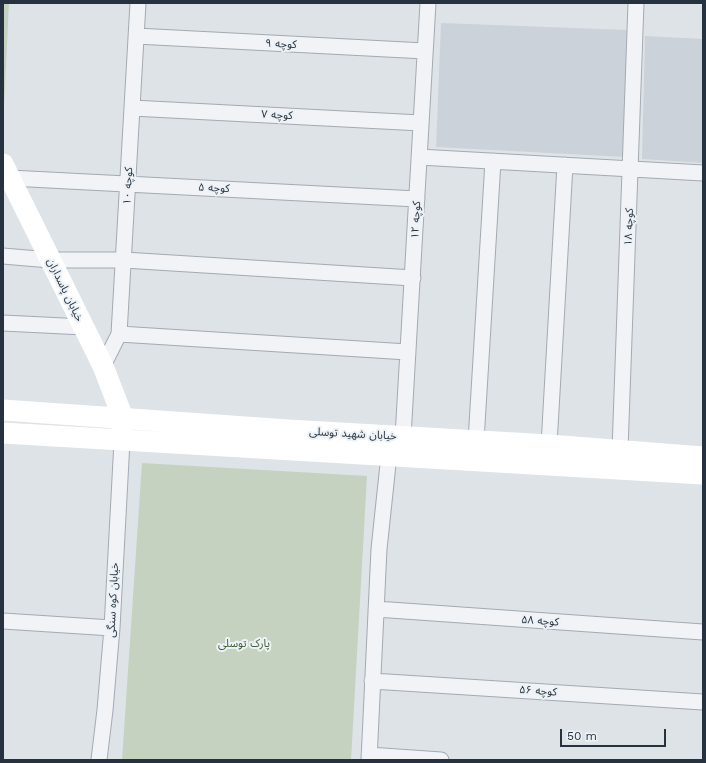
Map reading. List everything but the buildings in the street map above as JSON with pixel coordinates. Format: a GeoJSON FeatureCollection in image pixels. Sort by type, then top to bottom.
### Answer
{"type":"FeatureCollection","features":[{"type":"Feature","properties":{"kind":"street","name":"کوچه ۱۰"},"geometry":{"type":"LineString","coordinates":[[103,366],[119,334],[138,3]]}},
{"type":"Feature","properties":{"kind":"street","name":"کوچه ۱۲"},"geometry":{"type":"LineString","coordinates":[[403,437],[428,3]]}},
{"type":"Feature","properties":{"kind":"street","name":"کوچه ۱۸"},"geometry":{"type":"LineString","coordinates":[[620,450],[636,3]]}},
{"type":"Feature","properties":{"kind":"street","name":"کوچه ۹"},"geometry":{"type":"LineString","coordinates":[[136,36],[425,51]]}},
{"type":"Feature","properties":{"kind":"street","name":"کوچه ۷"},"geometry":{"type":"LineString","coordinates":[[132,108],[421,123]]}},
{"type":"Feature","properties":{"kind":"street"},"geometry":{"type":"LineString","coordinates":[[419,157],[703,173]]}},
{"type":"Feature","properties":{"kind":"street"},"geometry":{"type":"LineString","coordinates":[[476,441],[493,162]]}},
{"type":"Feature","properties":{"kind":"street"},"geometry":{"type":"LineString","coordinates":[[549,445],[564,165]]}},
{"type":"Feature","properties":{"kind":"street","name":"کوچه ۵"},"geometry":{"type":"LineString","coordinates":[[7,171],[128,184],[417,199]]}},
{"type":"Feature","properties":{"kind":"street","name":"خیابان پاسداران"},"geometry":{"type":"LineString","coordinates":[[7,171],[103,366],[123,418]]}},
{"type":"Feature","properties":{"kind":"street"},"geometry":{"type":"LineString","coordinates":[[3,256],[50,260],[124,260],[412,278]]}},
{"type":"Feature","properties":{"kind":"street"},"geometry":{"type":"LineString","coordinates":[[3,323],[84,327]]}},
{"type":"Feature","properties":{"kind":"street"},"geometry":{"type":"LineString","coordinates":[[119,334],[408,352]]}},
{"type":"Feature","properties":{"kind":"street","name":"خیابان شهید توسلی"},"geometry":{"type":"LineString","coordinates":[[3,410],[403,437],[549,445],[703,457]]}},
{"type":"Feature","properties":{"kind":"street"},"geometry":{"type":"LineString","coordinates":[[122,441],[123,418]]}},
{"type":"Feature","properties":{"kind":"street","name":"خیابان شهید توسلی"},"geometry":{"type":"LineString","coordinates":[[3,433],[703,474]]}},
{"type":"Feature","properties":{"kind":"street","name":"خیابان کوه سنگی"},"geometry":{"type":"LineString","coordinates":[[99,760],[112,628],[122,441]]}},
{"type":"Feature","properties":{"kind":"street"},"geometry":{"type":"LineString","coordinates":[[389,455],[379,549],[369,758],[441,760]]}},
{"type":"Feature","properties":{"kind":"street","name":"کوچه ۵۸"},"geometry":{"type":"LineString","coordinates":[[376,609],[703,632]]}},
{"type":"Feature","properties":{"kind":"street"},"geometry":{"type":"LineString","coordinates":[[3,621],[112,628]]}},
{"type":"Feature","properties":{"kind":"street","name":"کوچه ۵۶"},"geometry":{"type":"LineString","coordinates":[[372,681],[703,702]]}},
{"type":"Feature","properties":{"kind":"shaded area"},"geometry":{"type":"Polygon","coordinates":[[[441,23],[627,30],[625,157],[436,147],[441,23]]]}},
{"type":"Feature","properties":{"kind":"shaded area"},"geometry":{"type":"Polygon","coordinates":[[[645,36],[703,39],[703,163],[642,159],[645,36]]]}},
{"type":"Feature","properties":{"kind":"green space"},"geometry":{"type":"Polygon","coordinates":[[[3,3],[9,3],[4,106],[3,104],[3,3]]]}},
{"type":"Feature","properties":{"kind":"green space","name":"پارک توسلی"},"geometry":{"type":"Polygon","coordinates":[[[142,463],[367,476],[351,760],[122,760],[142,463]]]}}]}
